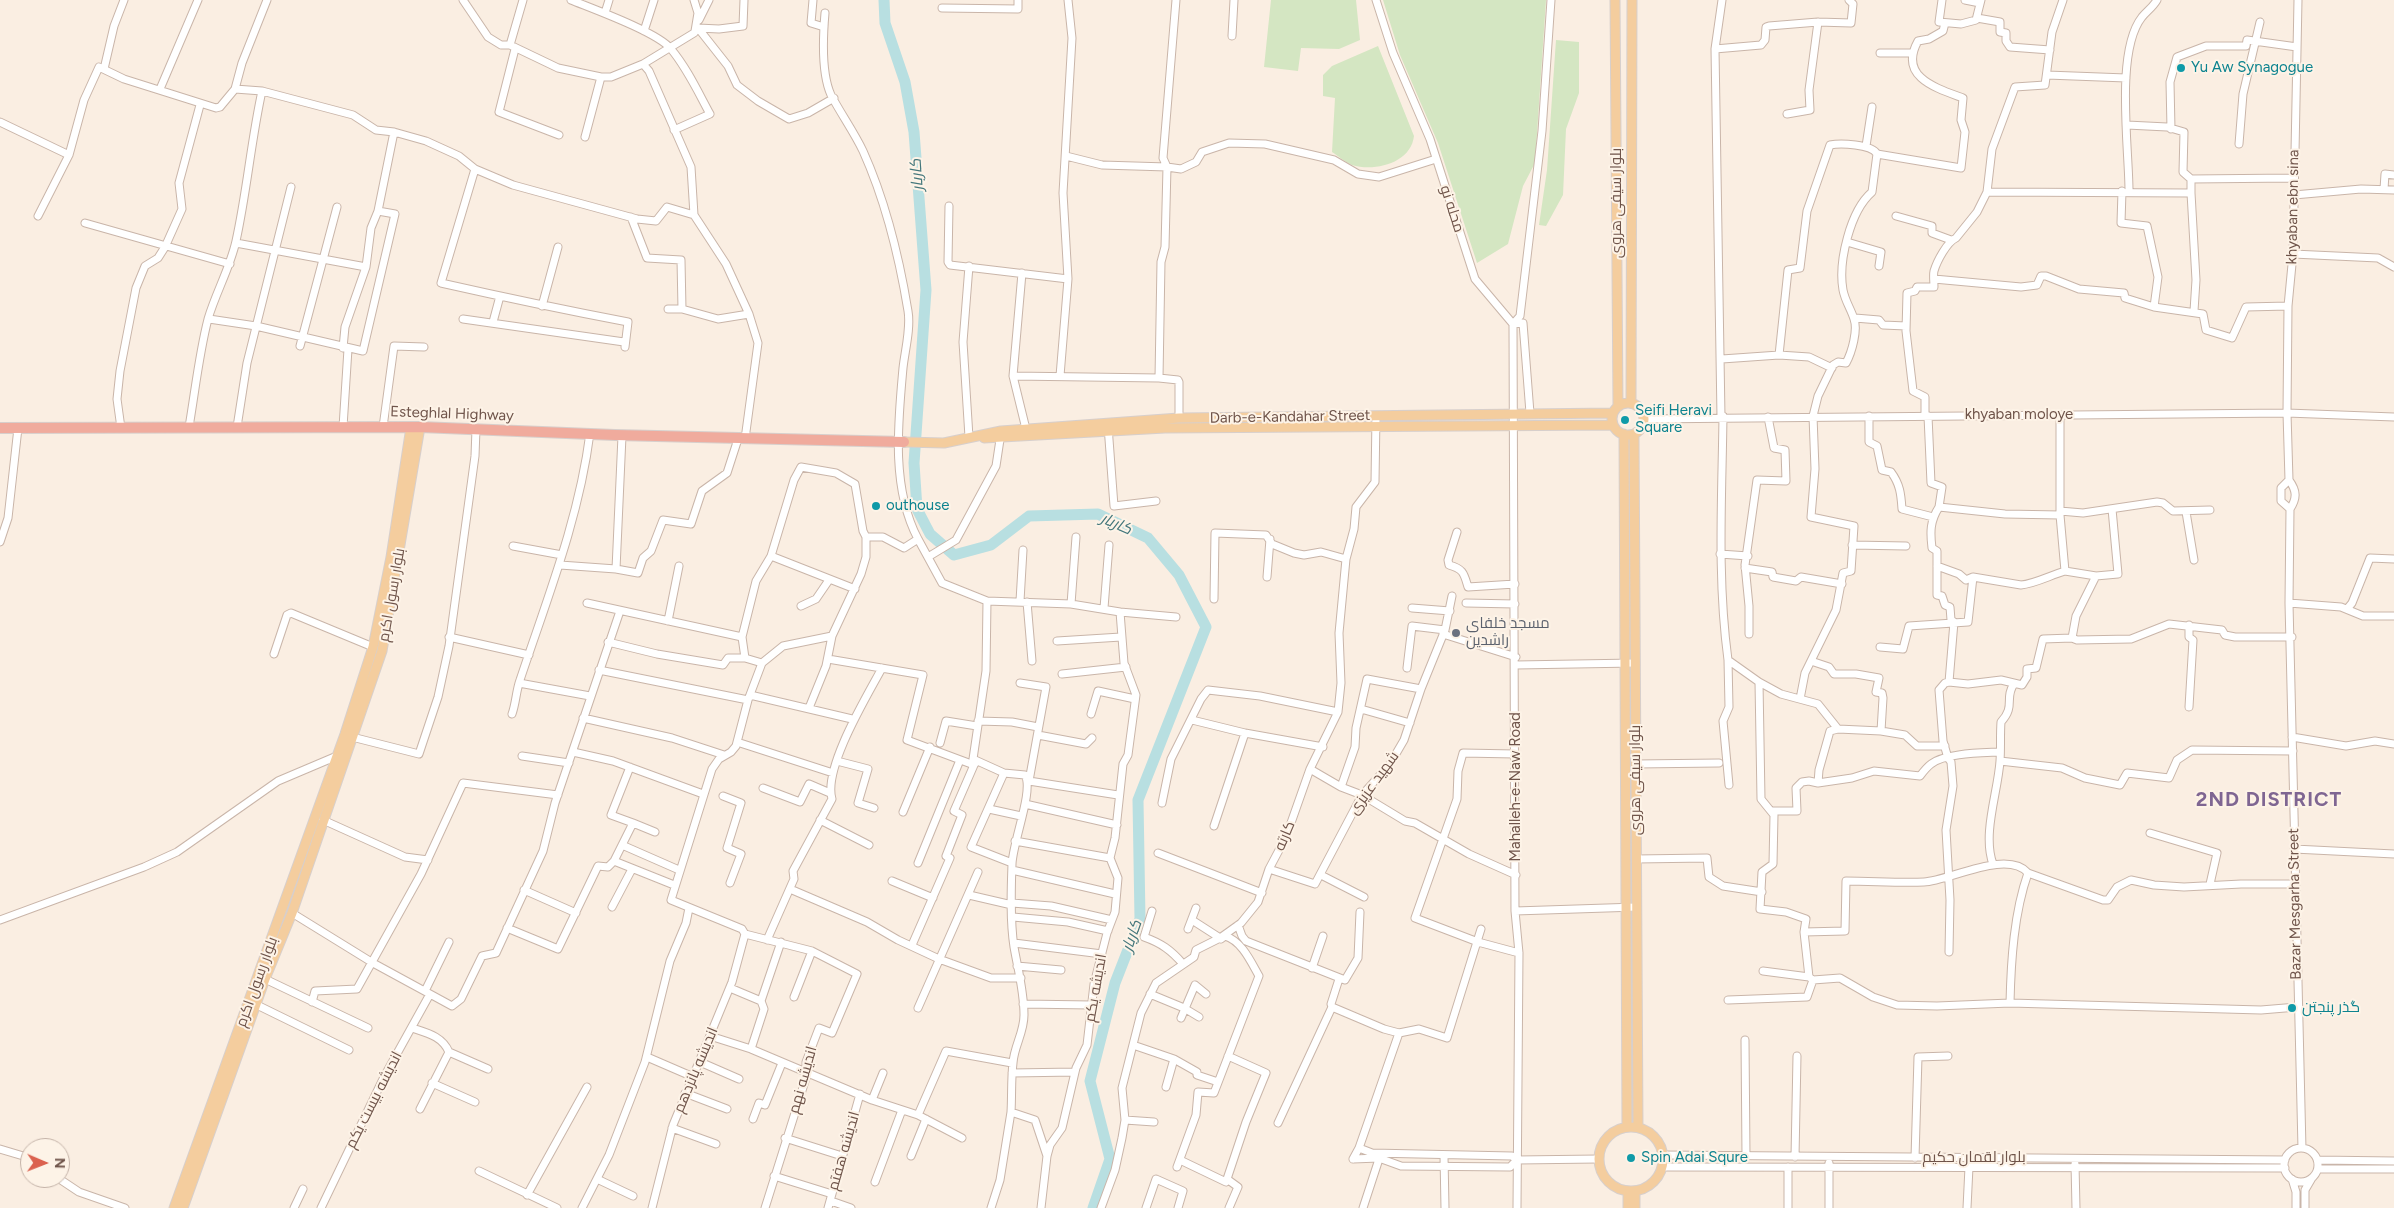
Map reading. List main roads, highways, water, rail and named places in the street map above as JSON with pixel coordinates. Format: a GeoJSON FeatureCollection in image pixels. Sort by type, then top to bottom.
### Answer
{"type":"FeatureCollection","features":[{"type":"Feature","properties":{"kind":"highway","name":"Esteghlal Highway"},"geometry":{"type":"LineString","coordinates":[[0,428],[416,427],[590,433],[622,436],[901,442]]}},
{"type":"Feature","properties":{"kind":"main road","name":"بلوار سیفی هروی"},"geometry":{"type":"LineString","coordinates":[[1615,0],[1615,409]]}},
{"type":"Feature","properties":{"kind":"main road","name":"بلوار سیفی هروی"},"geometry":{"type":"LineString","coordinates":[[1631,403],[1632,0]]}},
{"type":"Feature","properties":{"kind":"main road"},"geometry":{"type":"LineString","coordinates":[[1616,191],[1632,191]]}},
{"type":"Feature","properties":{"kind":"main road"},"geometry":{"type":"LineString","coordinates":[[1631,403],[1639,407],[1644,418],[1640,429],[1634,434],[1624,434],[1613,425],[1615,409],[1631,403]]}},
{"type":"Feature","properties":{"kind":"main road","name":"Darb-e-Kandahar Street"},"geometry":{"type":"LineString","coordinates":[[901,442],[944,443],[969,437],[1108,427],[1179,418],[1514,414],[1615,409]]}},
{"type":"Feature","properties":{"kind":"main road","name":"Darb-e-Kandahar Street"},"geometry":{"type":"LineString","coordinates":[[1001,434],[1026,429],[1108,427],[1613,425]]}},
{"type":"Feature","properties":{"kind":"main road","name":"بلوار رسول اکرم"},"geometry":{"type":"LineString","coordinates":[[183,1208],[265,980],[292,913],[342,757],[373,647],[416,427]]}},
{"type":"Feature","properties":{"kind":"main road","name":"بلوار رسول اکرم"},"geometry":{"type":"LineString","coordinates":[[174,1208],[342,757],[352,737],[382,651],[416,427]]}},
{"type":"Feature","properties":{"kind":"main road","name":"بلوار سیفی هروی"},"geometry":{"type":"LineString","coordinates":[[1624,434],[1627,1126]]}},
{"type":"Feature","properties":{"kind":"main road","name":"بلوار سیفی هروی"},"geometry":{"type":"LineString","coordinates":[[1634,434],[1638,1127]]}},
{"type":"Feature","properties":{"kind":"main road"},"geometry":{"type":"LineString","coordinates":[[1627,1126],[1638,1127],[1655,1137],[1663,1155],[1665,1167],[1652,1183],[1632,1191],[1619,1189],[1604,1177],[1598,1159],[1600,1148],[1606,1137],[1616,1130],[1627,1126]]}},
{"type":"Feature","properties":{"kind":"main road"},"geometry":{"type":"LineString","coordinates":[[1628,1208],[1632,1191]]}},
{"type":"Feature","properties":{"kind":"main road"},"geometry":{"type":"LineString","coordinates":[[1632,1191],[1635,1208]]}},
{"type":"Feature","properties":{"kind":"waterway","name":"کاربار"},"geometry":{"type":"LineString","coordinates":[[884,0],[885,23],[905,82],[914,132],[926,290],[914,463],[917,509],[930,534],[954,555],[991,545],[1029,516],[1098,514],[1148,538],[1179,575],[1206,627],[1138,800],[1140,919],[1115,983],[1090,1081],[1110,1159],[1093,1208]]}},
{"type":"Feature","properties":{"kind":"place","name":"Yu Aw Synagogue"},"geometry":{"type":"Point","coordinates":[2181,68]}},
{"type":"Feature","properties":{"kind":"place","name":"Seifi Heravi Square"},"geometry":{"type":"Point","coordinates":[1625,420]}},
{"type":"Feature","properties":{"kind":"place","name":"outhouse"},"geometry":{"type":"Point","coordinates":[876,506]}},
{"type":"Feature","properties":{"kind":"place","name":"مسجد خلفای راشدین"},"geometry":{"type":"Point","coordinates":[1456,633]}},
{"type":"Feature","properties":{"kind":"place","name":"گذر پنجتن"},"geometry":{"type":"Point","coordinates":[2292,1008]}},
{"type":"Feature","properties":{"kind":"place","name":"Spin Adai Squre"},"geometry":{"type":"Point","coordinates":[1631,1158]}},
{"type":"Feature","properties":{"kind":"district","name":"2ND DISTRICT"},"geometry":{"type":"Point","coordinates":[2269,800]}}]}
